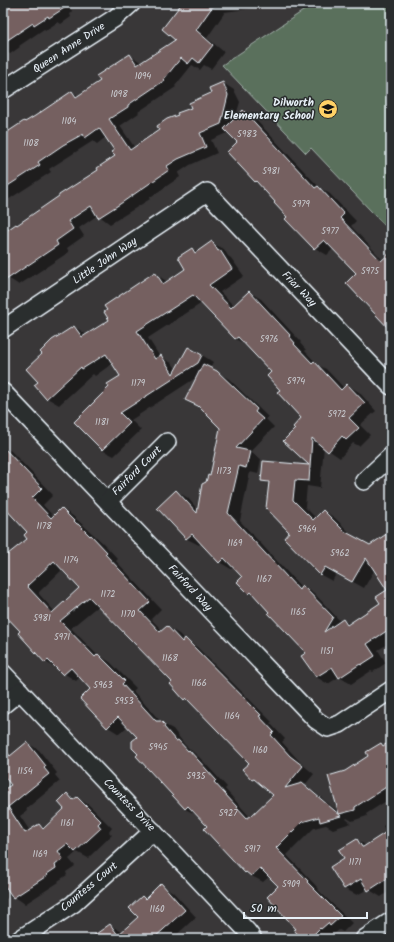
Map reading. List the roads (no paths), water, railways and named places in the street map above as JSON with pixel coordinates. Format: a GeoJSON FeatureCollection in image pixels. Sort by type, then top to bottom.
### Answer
{"type":"FeatureCollection","features":[{"type":"Feature","properties":{"kind":"street","name":"Queen Anne Drive"},"geometry":{"type":"LineString","coordinates":[[3,90],[115,18],[132,3]]}},
{"type":"Feature","properties":{"kind":"street","name":"Little John Way"},"geometry":{"type":"LineString","coordinates":[[3,329],[207,192]]}},
{"type":"Feature","properties":{"kind":"street","name":"Friar Way"},"geometry":{"type":"LineString","coordinates":[[207,192],[391,386]]}},
{"type":"Feature","properties":{"kind":"street","name":"Fairford Way"},"geometry":{"type":"LineString","coordinates":[[3,392],[316,720],[328,728],[340,724],[391,690]]}},
{"type":"Feature","properties":{"kind":"street","name":"Fairford Court"},"geometry":{"type":"LineString","coordinates":[[108,501],[167,442]]}},
{"type":"Feature","properties":{"kind":"street"},"geometry":{"type":"LineString","coordinates":[[364,481],[391,456]]}},
{"type":"Feature","properties":{"kind":"street","name":"Countess Drive"},"geometry":{"type":"LineString","coordinates":[[3,673],[154,831],[253,939]]}},
{"type":"Feature","properties":{"kind":"street"},"geometry":{"type":"LineString","coordinates":[[3,705],[20,691]]}},
{"type":"Feature","properties":{"kind":"street","name":"Countess Court"},"geometry":{"type":"LineString","coordinates":[[20,939],[73,904],[154,831]]}},
{"type":"Feature","properties":{"kind":"street"},"geometry":{"type":"LineString","coordinates":[[364,939],[391,921]]}},
{"type":"Feature","properties":{"kind":"place","name":"Dilworth Elementary School"},"geometry":{"type":"Point","coordinates":[328,109]}}]}
